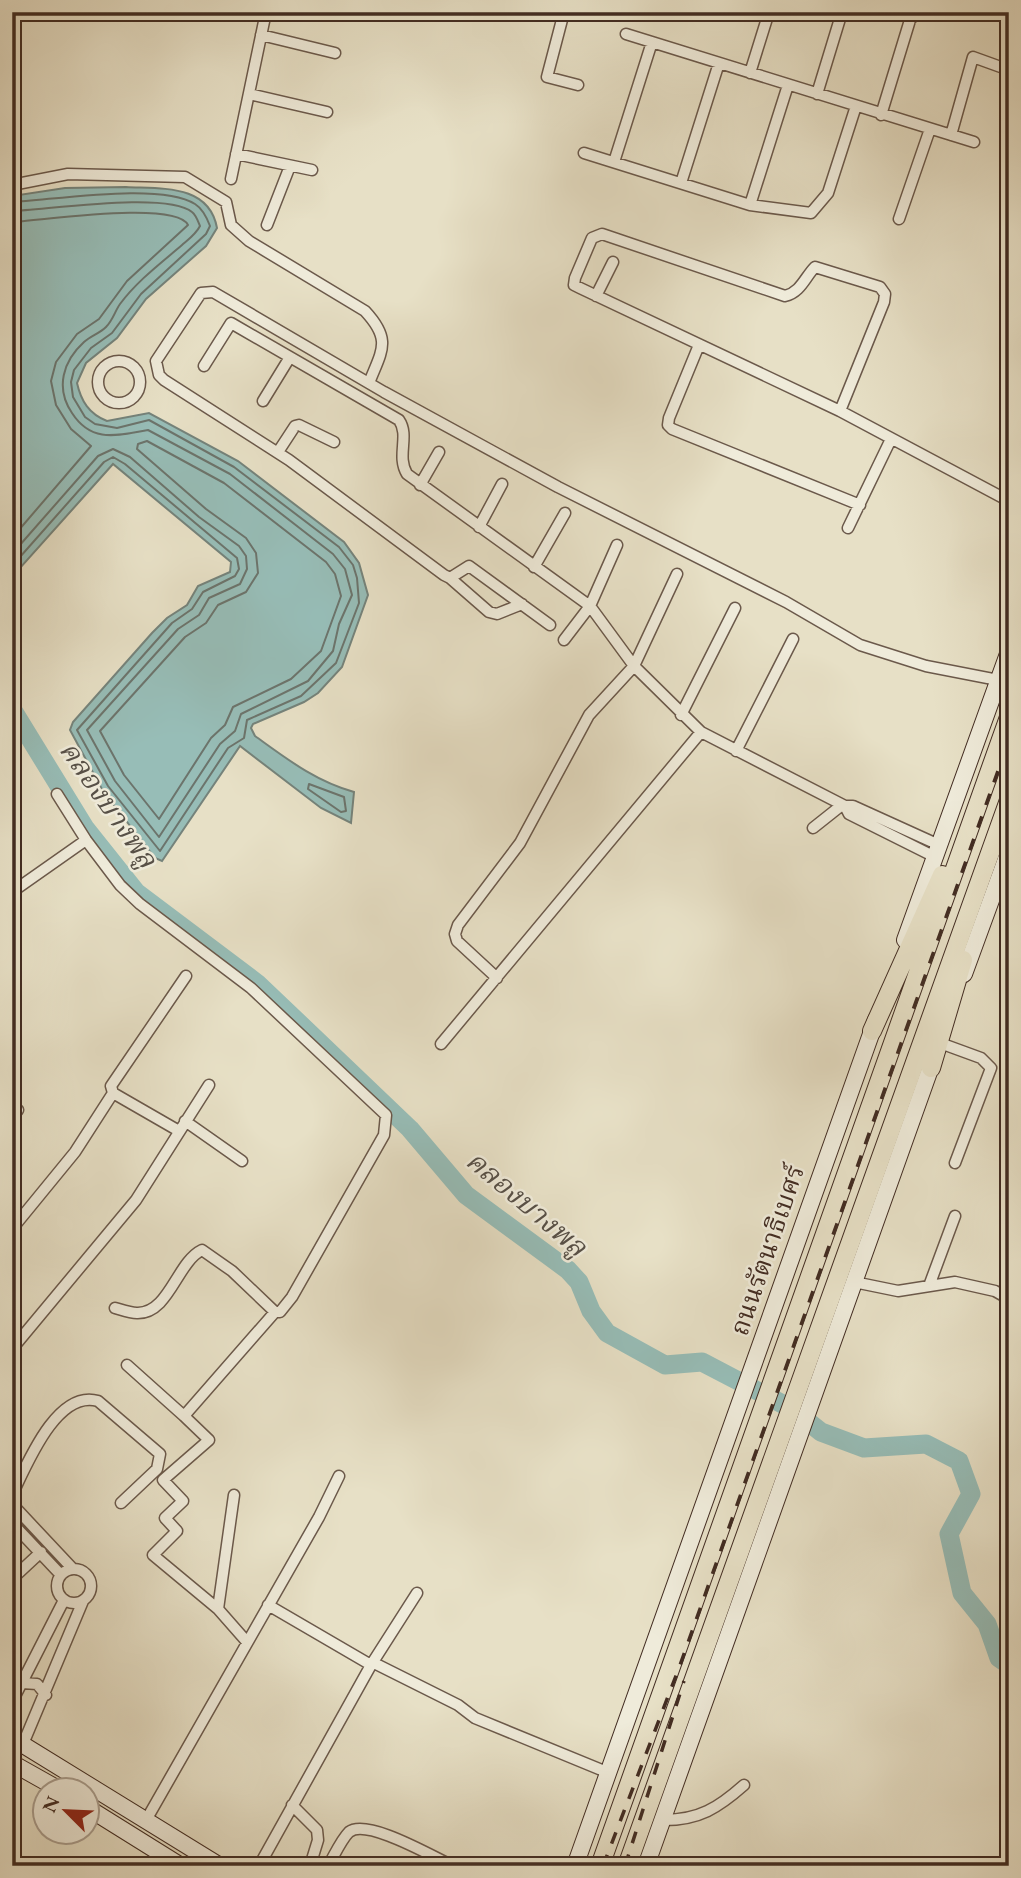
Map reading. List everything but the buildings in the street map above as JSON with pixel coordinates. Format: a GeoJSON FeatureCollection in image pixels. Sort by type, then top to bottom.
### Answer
{"type":"FeatureCollection","features":[{"type":"Feature","properties":{"kind":"main road","name":"ถนนรัตนาธิเบศร์"},"geometry":{"type":"LineString","coordinates":[[577,1862],[1009,651]]}},
{"type":"Feature","properties":{"kind":"main road","name":"ถนนรัตนาธิเบศร์"},"geometry":{"type":"LineString","coordinates":[[600,1866],[1009,717]]}},
{"type":"Feature","properties":{"kind":"main road"},"geometry":{"type":"LineString","coordinates":[[872,1031],[993,760]]}},
{"type":"Feature","properties":{"kind":"main road"},"geometry":{"type":"LineString","coordinates":[[627,1866],[1009,800]]}},
{"type":"Feature","properties":{"kind":"main road"},"geometry":{"type":"LineString","coordinates":[[931,1068],[1009,806]]}},
{"type":"Feature","properties":{"kind":"main road"},"geometry":{"type":"LineString","coordinates":[[646,1866],[1009,851]]}},
{"type":"Feature","properties":{"kind":"main road"},"geometry":{"type":"LineString","coordinates":[[18,1741],[220,1866]]}},
{"type":"Feature","properties":{"kind":"main road"},"geometry":{"type":"LineString","coordinates":[[12,1763],[35,1776]]}},
{"type":"Feature","properties":{"kind":"main road"},"geometry":{"type":"LineString","coordinates":[[102,1817],[181,1866]]}},
{"type":"Feature","properties":{"kind":"street"},"geometry":{"type":"LineString","coordinates":[[231,179],[266,12]]}},
{"type":"Feature","properties":{"kind":"street"},"geometry":{"type":"LineString","coordinates":[[564,12],[547,77],[578,85]]}},
{"type":"Feature","properties":{"kind":"street"},"geometry":{"type":"LineString","coordinates":[[665,12],[677,12]]}},
{"type":"Feature","properties":{"kind":"street"},"geometry":{"type":"LineString","coordinates":[[750,73],[769,12]]}},
{"type":"Feature","properties":{"kind":"street"},"geometry":{"type":"LineString","coordinates":[[817,94],[842,12]]}},
{"type":"Feature","properties":{"kind":"street"},"geometry":{"type":"LineString","coordinates":[[881,115],[910,20],[917,12]]}},
{"type":"Feature","properties":{"kind":"street"},"geometry":{"type":"LineString","coordinates":[[937,12],[958,15]]}},
{"type":"Feature","properties":{"kind":"street"},"geometry":{"type":"LineString","coordinates":[[626,34],[974,142]]}},
{"type":"Feature","properties":{"kind":"street"},"geometry":{"type":"LineString","coordinates":[[261,35],[335,53]]}},
{"type":"Feature","properties":{"kind":"street"},"geometry":{"type":"LineString","coordinates":[[614,162],[652,42]]}},
{"type":"Feature","properties":{"kind":"street"},"geometry":{"type":"LineString","coordinates":[[950,135],[973,57],[1009,70]]}},
{"type":"Feature","properties":{"kind":"street"},"geometry":{"type":"LineString","coordinates":[[681,183],[719,63]]}},
{"type":"Feature","properties":{"kind":"street"},"geometry":{"type":"LineString","coordinates":[[750,205],[788,85]]}},
{"type":"Feature","properties":{"kind":"street"},"geometry":{"type":"LineString","coordinates":[[248,94],[327,113]]}},
{"type":"Feature","properties":{"kind":"street"},"geometry":{"type":"LineString","coordinates":[[584,153],[750,205],[800,214],[811,213],[820,206],[828,193],[856,106]]}},
{"type":"Feature","properties":{"kind":"street"},"geometry":{"type":"LineString","coordinates":[[899,219],[930,129]]}},
{"type":"Feature","properties":{"kind":"street"},"geometry":{"type":"LineString","coordinates":[[236,154],[312,170]]}},
{"type":"Feature","properties":{"kind":"street"},"geometry":{"type":"LineString","coordinates":[[267,225],[290,166]]}},
{"type":"Feature","properties":{"kind":"street"},"geometry":{"type":"LineString","coordinates":[[12,186],[68,174],[186,177],[226,202],[231,225],[249,242],[365,312],[380,328],[383,342],[369,383]]}},
{"type":"Feature","properties":{"kind":"street"},"geometry":{"type":"LineString","coordinates":[[840,411],[884,302],[885,294],[880,287],[815,267],[793,294],[785,296],[596,234],[575,285],[840,411],[1009,501]]}},
{"type":"Feature","properties":{"kind":"street"},"geometry":{"type":"LineString","coordinates":[[596,296],[613,262]]}},
{"type":"Feature","properties":{"kind":"street"},"geometry":{"type":"LineString","coordinates":[[522,604],[497,614],[489,612],[450,578],[278,452],[163,380],[156,367],[160,353],[201,293],[206,290],[558,487],[786,603],[860,645],[926,666],[998,681]]}},
{"type":"Feature","properties":{"kind":"street"},"geometry":{"type":"LineString","coordinates":[[204,366],[232,323],[399,420],[404,433],[402,466],[420,485],[590,606],[634,666],[701,732],[844,806],[849,814],[937,851]]}},
{"type":"Feature","properties":{"kind":"street"},"geometry":{"type":"LineString","coordinates":[[699,345],[668,425],[860,505]]}},
{"type":"Feature","properties":{"kind":"street"},"geometry":{"type":"LineString","coordinates":[[262,401],[290,357]]}},
{"type":"Feature","properties":{"kind":"street"},"geometry":{"type":"LineString","coordinates":[[125,362],[138,374],[138,391],[125,403],[108,400],[100,391],[98,379],[108,365],[125,362]]}},
{"type":"Feature","properties":{"kind":"street"},"geometry":{"type":"LineString","coordinates":[[138,374],[156,367]]}},
{"type":"Feature","properties":{"kind":"street"},"geometry":{"type":"LineString","coordinates":[[278,452],[295,426],[299,425],[334,442]]}},
{"type":"Feature","properties":{"kind":"street"},"geometry":{"type":"LineString","coordinates":[[848,528],[891,439]]}},
{"type":"Feature","properties":{"kind":"street"},"geometry":{"type":"LineString","coordinates":[[420,485],[439,452]]}},
{"type":"Feature","properties":{"kind":"street"},"geometry":{"type":"LineString","coordinates":[[479,527],[502,484]]}},
{"type":"Feature","properties":{"kind":"street"},"geometry":{"type":"LineString","coordinates":[[534,567],[565,513]]}},
{"type":"Feature","properties":{"kind":"street"},"geometry":{"type":"LineString","coordinates":[[564,640],[590,606],[617,545]]}},
{"type":"Feature","properties":{"kind":"street"},"geometry":{"type":"LineString","coordinates":[[450,578],[468,566],[550,625]]}},
{"type":"Feature","properties":{"kind":"street"},"geometry":{"type":"LineString","coordinates":[[497,978],[457,941],[455,934],[458,925],[520,844],[589,715],[634,666],[677,574]]}},
{"type":"Feature","properties":{"kind":"street"},"geometry":{"type":"LineString","coordinates":[[681,715],[735,608]]}},
{"type":"Feature","properties":{"kind":"street"},"geometry":{"type":"LineString","coordinates":[[736,751],[793,639]]}},
{"type":"Feature","properties":{"kind":"street"},"geometry":{"type":"LineString","coordinates":[[441,1044],[701,732]]}},
{"type":"Feature","properties":{"kind":"street"},"geometry":{"type":"LineString","coordinates":[[57,794],[86,840],[120,885],[140,904],[251,988],[387,1115],[384,1135],[284,1309],[275,1312],[184,1416]]}},
{"type":"Feature","properties":{"kind":"street"},"geometry":{"type":"LineString","coordinates":[[813,828],[844,806]]}},
{"type":"Feature","properties":{"kind":"street"},"geometry":{"type":"LineString","coordinates":[[12,892],[86,840]]}},
{"type":"Feature","properties":{"kind":"street"},"geometry":{"type":"LineString","coordinates":[[12,1229],[75,1152],[113,1093],[115,1078],[186,976]]}},
{"type":"Feature","properties":{"kind":"street"},"geometry":{"type":"LineString","coordinates":[[940,1043],[981,1058],[991,1068],[955,1163]]}},
{"type":"Feature","properties":{"kind":"street"},"geometry":{"type":"LineString","coordinates":[[12,1349],[136,1200],[209,1085]]}},
{"type":"Feature","properties":{"kind":"street"},"geometry":{"type":"LineString","coordinates":[[113,1093],[179,1132]]}},
{"type":"Feature","properties":{"kind":"street"},"geometry":{"type":"LineString","coordinates":[[186,1121],[242,1161]]}},
{"type":"Feature","properties":{"kind":"street"},"geometry":{"type":"LineString","coordinates":[[929,1286],[955,1216]]}},
{"type":"Feature","properties":{"kind":"street"},"geometry":{"type":"LineString","coordinates":[[116,1308],[137,1313],[148,1311],[157,1304],[191,1257],[202,1250],[233,1272],[275,1312]]}},
{"type":"Feature","properties":{"kind":"street"},"geometry":{"type":"LineString","coordinates":[[854,1282],[898,1291],[955,1282],[995,1291],[1009,1299]]}},
{"type":"Feature","properties":{"kind":"street"},"geometry":{"type":"LineString","coordinates":[[127,1365],[209,1440],[163,1480],[183,1501],[165,1518],[177,1531],[153,1555],[218,1609],[247,1642]]}},
{"type":"Feature","properties":{"kind":"street"},"geometry":{"type":"LineString","coordinates":[[12,1495],[28,1462],[56,1417],[73,1402],[86,1398],[98,1401],[160,1454],[157,1469],[121,1503]]}},
{"type":"Feature","properties":{"kind":"street"},"geometry":{"type":"LineString","coordinates":[[145,1822],[339,1476]]}},
{"type":"Feature","properties":{"kind":"street"},"geometry":{"type":"LineString","coordinates":[[218,1609],[234,1495]]}},
{"type":"Feature","properties":{"kind":"street"},"geometry":{"type":"LineString","coordinates":[[12,1504],[72,1568],[86,1572],[92,1584],[89,1597],[77,1604],[64,1600],[57,1588],[61,1575],[72,1568]]}},
{"type":"Feature","properties":{"kind":"street"},"geometry":{"type":"LineString","coordinates":[[12,1523],[61,1575]]}},
{"type":"Feature","properties":{"kind":"street"},"geometry":{"type":"LineString","coordinates":[[12,1579],[41,1552]]}},
{"type":"Feature","properties":{"kind":"street"},"geometry":{"type":"LineString","coordinates":[[259,1866],[372,1664],[417,1593]]}},
{"type":"Feature","properties":{"kind":"street"},"geometry":{"type":"LineString","coordinates":[[12,1702],[64,1600]]}},
{"type":"Feature","properties":{"kind":"street"},"geometry":{"type":"LineString","coordinates":[[18,1741],[46,1695],[83,1601]]}},
{"type":"Feature","properties":{"kind":"street"},"geometry":{"type":"LineString","coordinates":[[268,1605],[372,1664],[458,1705],[475,1718],[609,1773]]}},
{"type":"Feature","properties":{"kind":"street"},"geometry":{"type":"LineString","coordinates":[[22,1684],[37,1684],[46,1695]]}},
{"type":"Feature","properties":{"kind":"street"},"geometry":{"type":"LineString","coordinates":[[664,1820],[696,1818],[718,1808],[744,1785]]}},
{"type":"Feature","properties":{"kind":"street"},"geometry":{"type":"LineString","coordinates":[[292,1805],[317,1830],[318,1840],[310,1866]]}},
{"type":"Feature","properties":{"kind":"street"},"geometry":{"type":"LineString","coordinates":[[328,1866],[349,1832],[361,1828],[380,1831],[453,1866]]}},
{"type":"Feature","properties":{"kind":"water"},"geometry":{"type":"Polygon","coordinates":[[[65,188],[169,189],[194,196],[204,203],[212,214],[217,228],[206,246],[146,299],[117,338],[86,363],[77,383],[81,396],[95,415],[107,421],[149,413],[238,461],[344,542],[359,563],[368,595],[342,667],[318,693],[253,724],[251,728],[255,736],[302,768],[327,782],[354,792],[351,823],[321,808],[240,746],[162,861],[155,858],[103,791],[70,730],[73,722],[152,633],[167,618],[187,605],[198,586],[230,572],[231,562],[113,464],[12,577],[12,196],[65,188]]]}},
{"type":"Feature","properties":{"kind":"waterway","name":"คลองบางพลู"},"geometry":{"type":"LineString","coordinates":[[12,709],[85,828],[136,892],[258,984],[410,1129],[466,1195],[568,1270],[579,1282],[591,1311],[607,1333],[665,1365],[702,1362],[792,1409],[821,1432],[864,1448],[926,1444],[959,1461],[971,1494],[949,1534],[962,1593],[987,1624],[999,1658],[1009,1665]]}},
{"type":"Feature","properties":{"kind":"railway"},"geometry":{"type":"LineString","coordinates":[[603,1866],[679,1668],[1009,740]]}},
{"type":"Feature","properties":{"kind":"railway"},"geometry":{"type":"LineString","coordinates":[[625,1866],[684,1681]]}}]}
